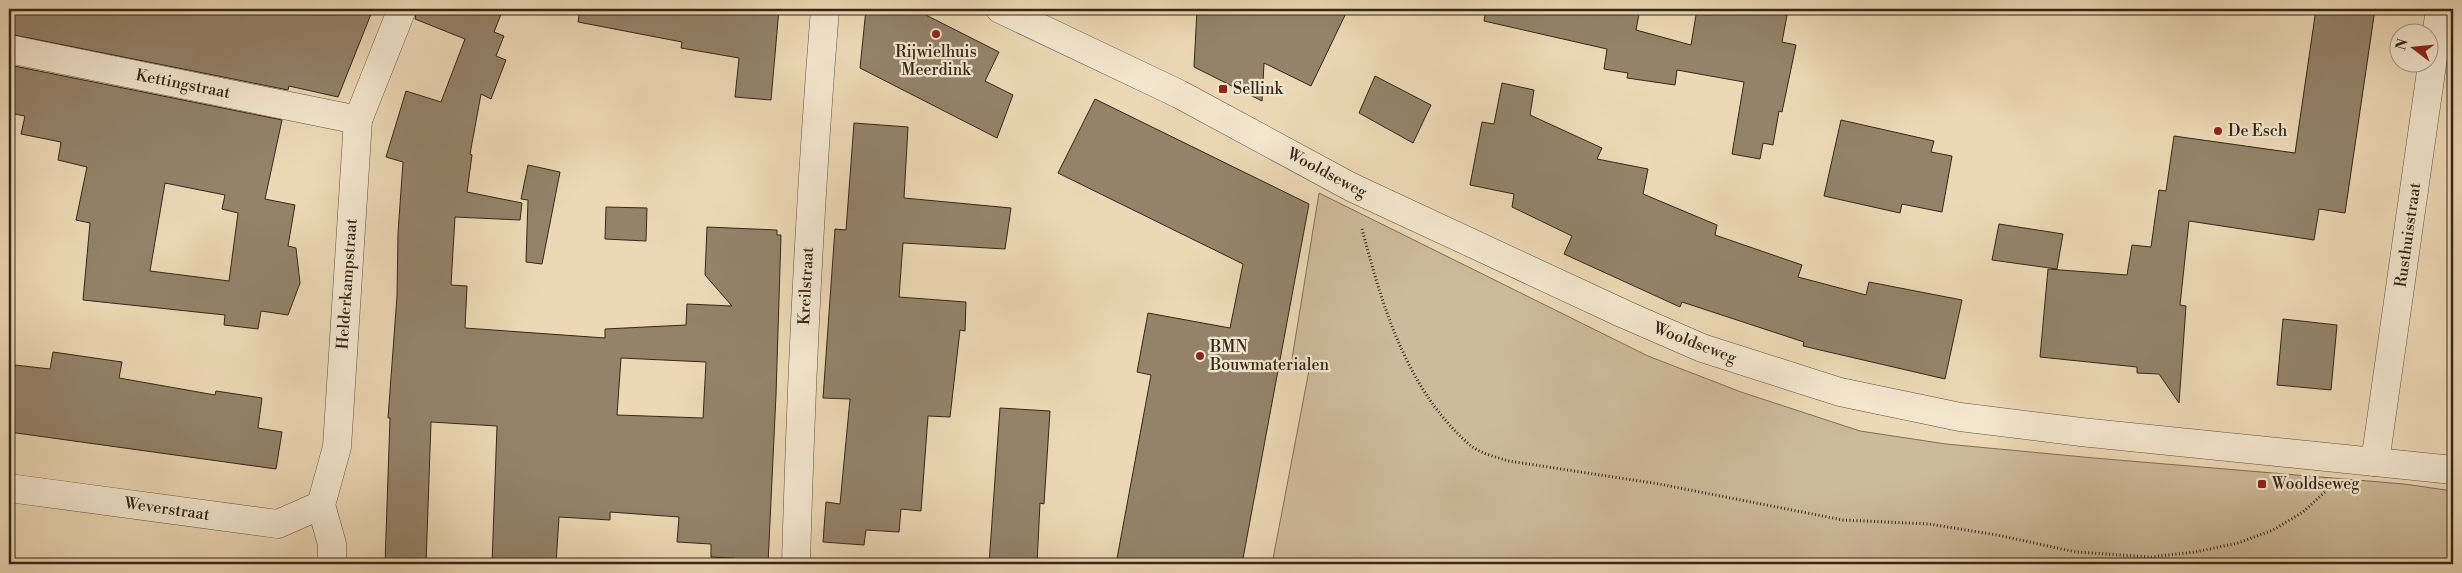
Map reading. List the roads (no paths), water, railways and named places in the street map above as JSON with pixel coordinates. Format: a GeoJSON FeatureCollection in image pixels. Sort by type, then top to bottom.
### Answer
{"type":"FeatureCollection","features":[{"type":"Feature","properties":{"kind":"street","name":"Helderkampstraat"},"geometry":{"type":"LineString","coordinates":[[321,506],[337,446],[358,120],[402,9]]}},
{"type":"Feature","properties":{"kind":"street","name":"Kreilstraat"},"geometry":{"type":"LineString","coordinates":[[796,564],[802,359],[814,144],[825,9]]}},
{"type":"Feature","properties":{"kind":"street","name":"Wooldseweg"},"geometry":{"type":"LineString","coordinates":[[1000,9],[1180,94],[1351,187],[1606,306],[1702,348],[1840,392],[1960,417],[2345,460],[2453,470]]}},
{"type":"Feature","properties":{"kind":"street","name":"Rusthuisstraat"},"geometry":{"type":"LineString","coordinates":[[2375,462],[2440,9]]}},
{"type":"Feature","properties":{"kind":"street","name":"Kettingstraat"},"geometry":{"type":"LineString","coordinates":[[9,49],[358,120]]}},
{"type":"Feature","properties":{"kind":"street","name":"Weverstraat"},"geometry":{"type":"LineString","coordinates":[[9,488],[278,524],[321,506]]}},
{"type":"Feature","properties":{"kind":"street"},"geometry":{"type":"LineString","coordinates":[[321,506],[332,544],[332,564]]}},
{"type":"Feature","properties":{"kind":"place","name":"Rijwielhuis Meerdink"},"geometry":{"type":"Point","coordinates":[936,34]}},
{"type":"Feature","properties":{"kind":"place","name":"Sellink"},"geometry":{"type":"Point","coordinates":[1223,89]}},
{"type":"Feature","properties":{"kind":"place","name":"De Esch"},"geometry":{"type":"Point","coordinates":[2218,131]}},
{"type":"Feature","properties":{"kind":"place","name":"BMN Bouwmaterialen"},"geometry":{"type":"Point","coordinates":[1200,356]}},
{"type":"Feature","properties":{"kind":"place","name":"Wooldseweg"},"geometry":{"type":"Point","coordinates":[2262,484]}}]}
